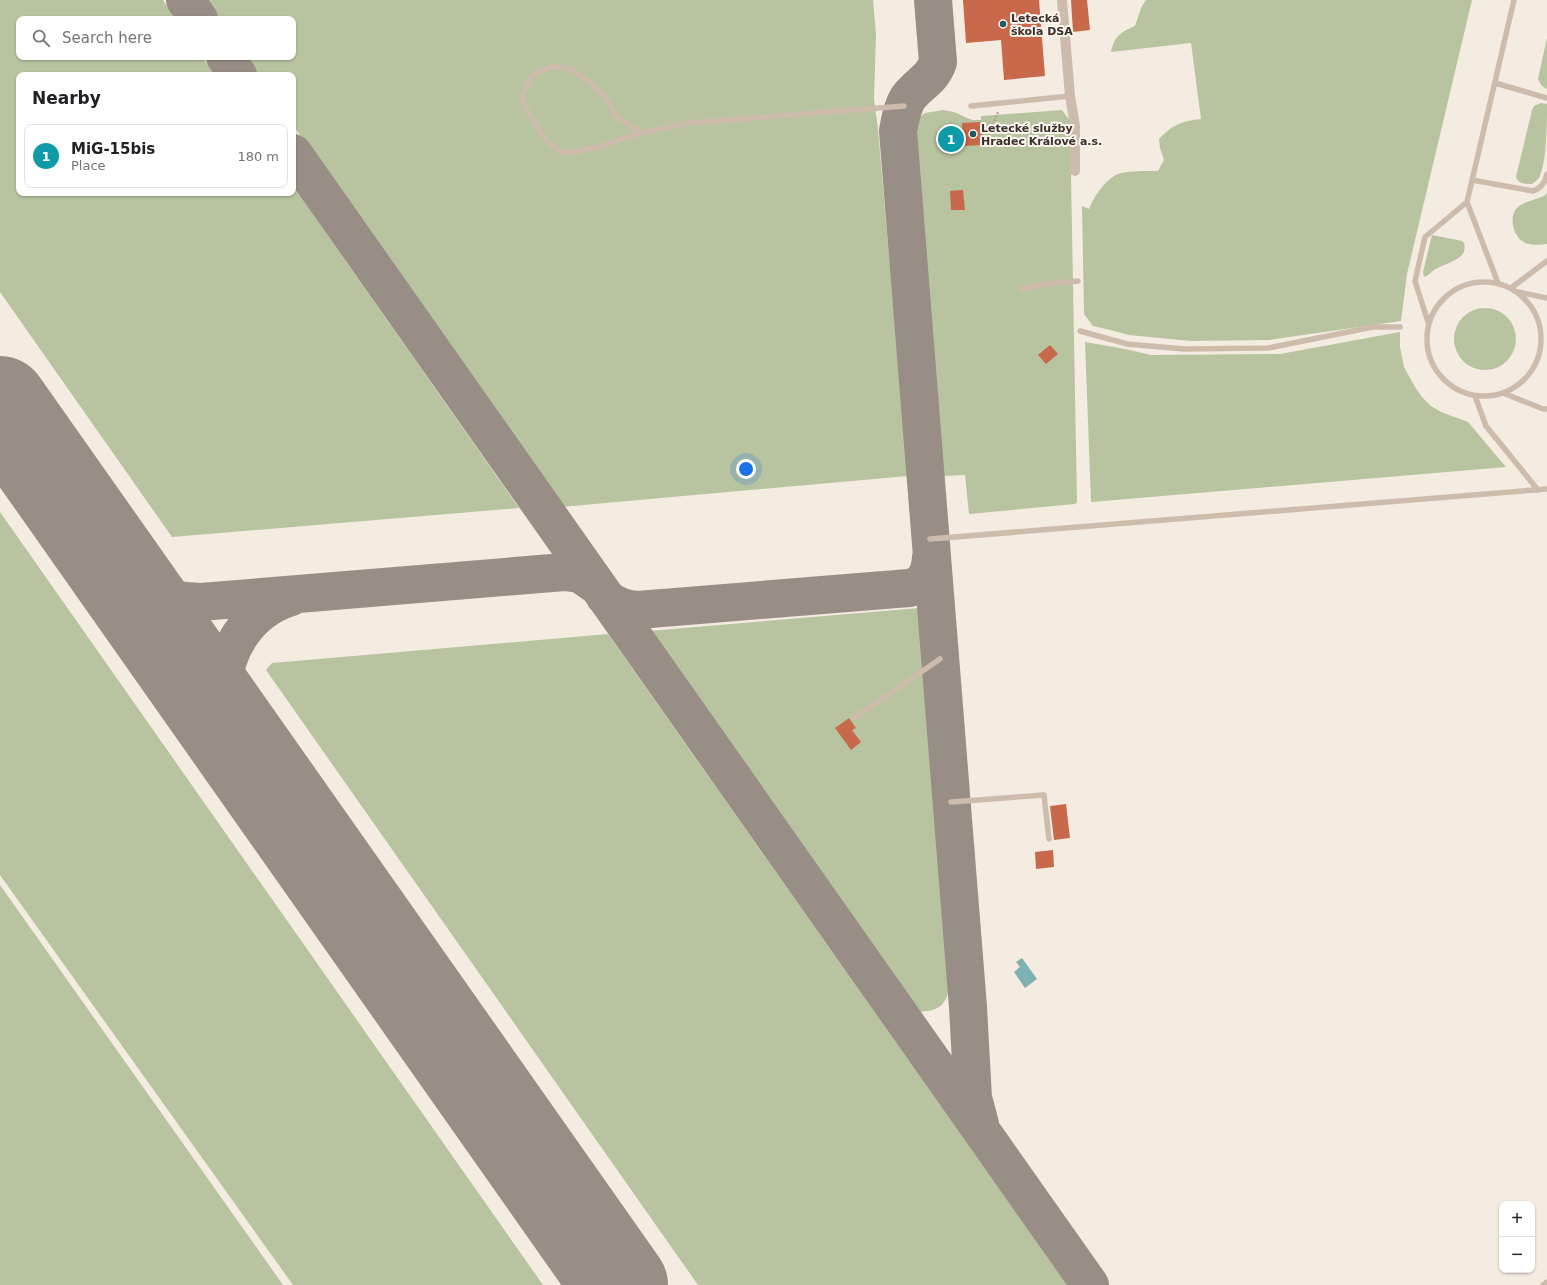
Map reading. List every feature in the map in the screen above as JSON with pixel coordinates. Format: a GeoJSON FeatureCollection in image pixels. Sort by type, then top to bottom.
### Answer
{"type":"FeatureCollection","features":[{"type":"Feature","properties":{"kind":"street"},"geometry":{"type":"LineString","coordinates":[[1062,0],[1074,126],[1075,171]]}},
{"type":"Feature","properties":{"kind":"lane"},"geometry":{"type":"LineString","coordinates":[[1498,283],[1467,202],[1514,0]]}},
{"type":"Feature","properties":{"kind":"lane"},"geometry":{"type":"LineString","coordinates":[[641,133],[616,115],[604,95],[571,69],[560,66],[543,70],[532,76],[523,94],[523,102],[528,112],[549,144],[558,151],[568,153],[579,152],[641,133],[689,123],[904,106]]}},
{"type":"Feature","properties":{"kind":"lane"},"geometry":{"type":"LineString","coordinates":[[1494,84],[1547,98]]}},
{"type":"Feature","properties":{"kind":"lane"},"geometry":{"type":"LineString","coordinates":[[971,106],[1070,96]]}},
{"type":"Feature","properties":{"kind":"lane"},"geometry":{"type":"LineString","coordinates":[[1472,180],[1533,191],[1538,190],[1545,182],[1547,174]]}},
{"type":"Feature","properties":{"kind":"lane"},"geometry":{"type":"LineString","coordinates":[[1428,322],[1415,281],[1425,237],[1467,202]]}},
{"type":"Feature","properties":{"kind":"lane"},"geometry":{"type":"LineString","coordinates":[[1513,290],[1547,261]]}},
{"type":"Feature","properties":{"kind":"lane"},"geometry":{"type":"LineString","coordinates":[[1022,289],[1046,284],[1078,281]]}},
{"type":"Feature","properties":{"kind":"lane"},"geometry":{"type":"LineString","coordinates":[[1487,281],[1498,283],[1513,290],[1524,298],[1532,307],[1537,317],[1540,328],[1541,346],[1536,362],[1530,372],[1518,384],[1503,393],[1494,396],[1475,396],[1459,391],[1445,382],[1435,369],[1428,354],[1426,338],[1428,322],[1439,303],[1455,289],[1476,282],[1487,281]]}},
{"type":"Feature","properties":{"kind":"lane"},"geometry":{"type":"LineString","coordinates":[[1513,290],[1547,298]]}},
{"type":"Feature","properties":{"kind":"lane"},"geometry":{"type":"LineString","coordinates":[[1080,331],[1127,344],[1185,349],[1268,348],[1373,327],[1400,327]]}},
{"type":"Feature","properties":{"kind":"lane"},"geometry":{"type":"LineString","coordinates":[[1503,393],[1543,409],[1547,409]]}},
{"type":"Feature","properties":{"kind":"lane"},"geometry":{"type":"LineString","coordinates":[[1475,396],[1486,426],[1538,490]]}},
{"type":"Feature","properties":{"kind":"lane"},"geometry":{"type":"LineString","coordinates":[[930,539],[1547,489]]}},
{"type":"Feature","properties":{"kind":"lane"},"geometry":{"type":"LineString","coordinates":[[854,718],[940,659]]}},
{"type":"Feature","properties":{"kind":"lane"},"geometry":{"type":"LineString","coordinates":[[951,802],[1044,795],[1049,839]]}},
{"type":"Feature","properties":{"kind":"lane"},"geometry":{"type":"LineString","coordinates":[[1543,1285],[1547,1282]]}},
{"type":"Feature","properties":{"kind":"path"},"geometry":{"type":"LineString","coordinates":[[985,138],[987,137],[1003,103]]}},
{"type":"Feature","properties":{"kind":"green space"},"geometry":{"type":"Polygon","coordinates":[[[0,0],[163,0],[174,16],[16,16],[16,60],[204,60],[213,72],[16,72],[16,196],[296,196],[296,190],[519,508],[172,537],[0,292],[0,0]]]}},
{"type":"Feature","properties":{"kind":"green space"},"geometry":{"type":"Polygon","coordinates":[[[206,0],[873,0],[876,34],[874,99],[878,129],[908,476],[561,507],[296,129],[296,72],[256,72],[248,60],[296,60],[296,16],[217,16],[206,0]]]}},
{"type":"Feature","properties":{"kind":"green space"},"geometry":{"type":"Polygon","coordinates":[[[1146,0],[1472,0],[1407,274],[1401,321],[1269,340],[1191,341],[1129,335],[1093,326],[1084,314],[1082,206],[1089,209],[1096,195],[1103,186],[1118,174],[1135,171],[1158,171],[1164,160],[1159,139],[1168,130],[1178,124],[1201,119],[1191,43],[1111,52],[1116,38],[1126,30],[1135,26],[1141,8],[1146,0]]]}},
{"type":"Feature","properties":{"kind":"green space"},"geometry":{"type":"Polygon","coordinates":[[[1547,38],[1547,89],[1542,86],[1538,79],[1547,38]]]}},
{"type":"Feature","properties":{"kind":"green space"},"geometry":{"type":"Polygon","coordinates":[[[1541,103],[1547,104],[1544,162],[1538,179],[1532,184],[1525,184],[1518,181],[1516,177],[1532,110],[1534,106],[1541,103]]]}},
{"type":"Feature","properties":{"kind":"green space"},"geometry":{"type":"Polygon","coordinates":[[[943,110],[954,112],[972,120],[981,120],[981,116],[1062,110],[1070,121],[1077,502],[1075,504],[969,514],[965,475],[943,476],[912,133],[915,120],[925,113],[943,110]]]}},
{"type":"Feature","properties":{"kind":"green space"},"geometry":{"type":"Polygon","coordinates":[[[1547,193],[1547,244],[1534,245],[1525,243],[1519,238],[1514,230],[1512,220],[1513,215],[1521,205],[1544,196],[1547,193]]]}},
{"type":"Feature","properties":{"kind":"green space"},"geometry":{"type":"Polygon","coordinates":[[[1432,235],[1462,241],[1465,248],[1462,255],[1452,262],[1437,268],[1424,277],[1423,272],[1432,235]]]}},
{"type":"Feature","properties":{"kind":"green space"},"geometry":{"type":"Polygon","coordinates":[[[1485,308],[1502,313],[1507,317],[1511,322],[1516,339],[1511,356],[1507,361],[1502,365],[1485,370],[1468,365],[1463,361],[1459,356],[1454,339],[1459,322],[1463,317],[1468,313],[1485,308]]]}},
{"type":"Feature","properties":{"kind":"green space"},"geometry":{"type":"Polygon","coordinates":[[[1400,332],[1400,347],[1404,367],[1422,397],[1431,406],[1441,412],[1468,422],[1506,467],[1091,502],[1085,342],[1151,355],[1280,354],[1400,332]]]}},
{"type":"Feature","properties":{"kind":"green space"},"geometry":{"type":"Polygon","coordinates":[[[0,512],[543,1285],[293,1285],[0,875],[0,512]]]}},
{"type":"Feature","properties":{"kind":"green space"},"geometry":{"type":"Polygon","coordinates":[[[919,608],[949,990],[944,1001],[938,1008],[929,1011],[917,1012],[648,631],[919,608]]]}},
{"type":"Feature","properties":{"kind":"green space"},"geometry":{"type":"Polygon","coordinates":[[[608,634],[1067,1285],[698,1285],[266,670],[272,663],[608,634]]]}},
{"type":"Feature","properties":{"kind":"green space"},"geometry":{"type":"Polygon","coordinates":[[[0,885],[283,1285],[0,1285],[0,885]]]}},
{"type":"Feature","properties":{"kind":"water"},"geometry":{"type":"Polygon","coordinates":[[[1022,958],[1037,979],[1025,988],[1014,972],[1020,967],[1016,962],[1022,958]]]}},
{"type":"Feature","properties":{"kind":"building","name":"Letecká škola DSA"},"geometry":{"type":"Polygon","coordinates":[[[963,0],[1039,0],[1045,76],[1004,80],[1001,40],[966,43],[963,0]]]}},
{"type":"Feature","properties":{"kind":"building"},"geometry":{"type":"Polygon","coordinates":[[[1071,0],[1087,0],[1090,30],[1073,32],[1071,0]]]}},
{"type":"Feature","properties":{"kind":"building","name":"Letecké služby Hradec Králové a.s."},"geometry":{"type":"Polygon","coordinates":[[[982,122],[983,145],[963,146],[962,123],[982,122]]]}},
{"type":"Feature","properties":{"kind":"building"},"geometry":{"type":"Polygon","coordinates":[[[963,190],[965,210],[951,210],[950,191],[963,190]]]}},
{"type":"Feature","properties":{"kind":"building"},"geometry":{"type":"Polygon","coordinates":[[[1050,345],[1058,354],[1046,364],[1038,355],[1050,345]]]}},
{"type":"Feature","properties":{"kind":"building"},"geometry":{"type":"Polygon","coordinates":[[[849,718],[856,728],[852,730],[861,742],[851,750],[835,728],[849,718]]]}},
{"type":"Feature","properties":{"kind":"building"},"geometry":{"type":"Polygon","coordinates":[[[1066,804],[1070,838],[1054,840],[1050,806],[1066,804]]]}},
{"type":"Feature","properties":{"kind":"building"},"geometry":{"type":"Polygon","coordinates":[[[1053,850],[1054,867],[1036,869],[1035,852],[1053,850]]]}},
{"type":"Feature","properties":{"kind":"taxiway"},"geometry":{"type":"LineString","coordinates":[[185,0],[197,16]]}},
{"type":"Feature","properties":{"kind":"taxiway"},"geometry":{"type":"LineString","coordinates":[[933,0],[938,62],[929,78],[908,98],[900,118],[898,131],[968,1007],[973,1098],[980,1124]]}},
{"type":"Feature","properties":{"kind":"taxiway"},"geometry":{"type":"LineString","coordinates":[[227,60],[236,72]]}},
{"type":"Feature","properties":{"kind":"taxiway"},"geometry":{"type":"LineString","coordinates":[[296,157],[1090,1285]]}},
{"type":"Feature","properties":{"kind":"taxiway"},"geometry":{"type":"LineString","coordinates":[[40,457],[118,566],[136,583],[145,589],[155,594],[176,600],[201,602],[564,572],[580,574],[596,585]]}},
{"type":"Feature","properties":{"kind":"taxiway"},"geometry":{"type":"LineString","coordinates":[[605,597],[620,606],[638,610],[909,588],[919,584],[926,577],[931,557]]}},
{"type":"Feature","properties":{"kind":"taxiway"},"geometry":{"type":"LineString","coordinates":[[291,597],[276,603],[262,612],[250,623],[240,636],[232,650],[227,665],[224,681],[224,698],[227,713],[237,735],[315,847]]}},
{"type":"Feature","properties":{"kind":"runway"},"geometry":{"type":"LineString","coordinates":[[0,404],[620,1285]]}},
{"type":"Feature","properties":{"kind":"place","name":"Letecká škola DSA"},"geometry":{"type":"Point","coordinates":[1003,24]}},
{"type":"Feature","properties":{"kind":"place","name":"Letecké služby Hradec Králové a.s."},"geometry":{"type":"Point","coordinates":[973,134]}},
{"type":"Feature","properties":{"kind":"place","name":"MiG-15bis"},"geometry":{"type":"Point","coordinates":[951,139]}}]}
